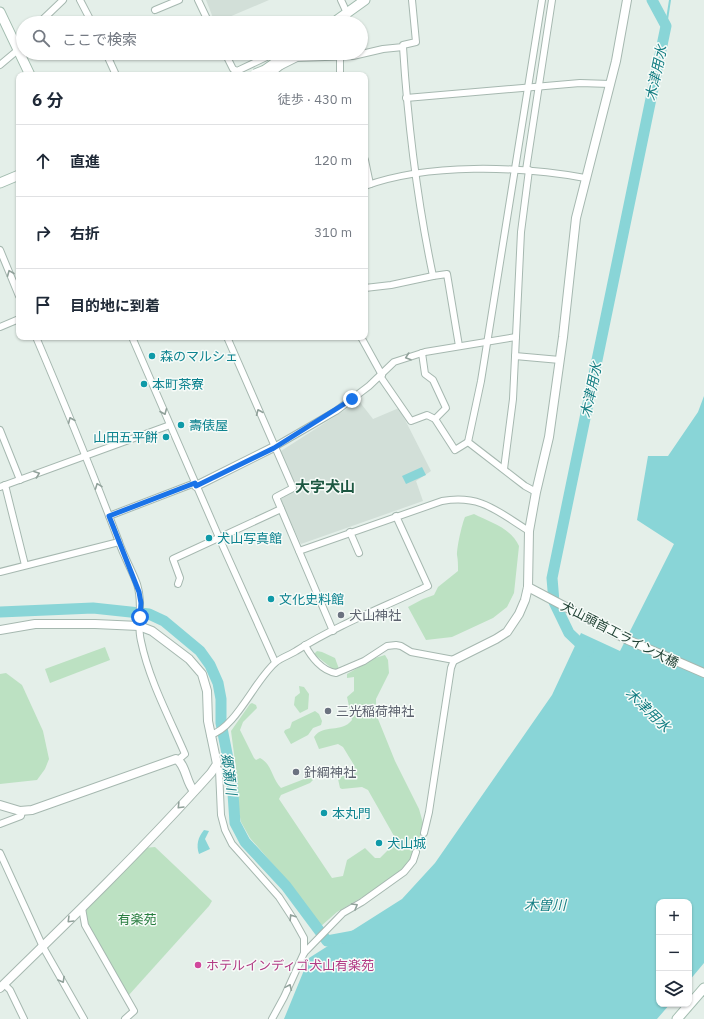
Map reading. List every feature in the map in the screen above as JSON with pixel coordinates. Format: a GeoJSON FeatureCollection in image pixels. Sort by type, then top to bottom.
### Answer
{"type":"FeatureCollection","features":[{"type":"Feature","properties":{"kind":"main road"},"geometry":{"type":"LineString","coordinates":[[342,16],[365,0]]}},
{"type":"Feature","properties":{"kind":"main road"},"geometry":{"type":"LineString","coordinates":[[0,12],[16,38]]}},
{"type":"Feature","properties":{"kind":"main road"},"geometry":{"type":"LineString","coordinates":[[25,60],[29,72]]}},
{"type":"Feature","properties":{"kind":"main road"},"geometry":{"type":"LineString","coordinates":[[258,72],[278,60]]}},
{"type":"Feature","properties":{"kind":"main road"},"geometry":{"type":"LineString","coordinates":[[0,183],[16,176]]}},
{"type":"Feature","properties":{"kind":"main road"},"geometry":{"type":"LineString","coordinates":[[677,1019],[704,988]]}},
{"type":"Feature","properties":{"kind":"street"},"geometry":{"type":"LineString","coordinates":[[46,16],[63,0]]}},
{"type":"Feature","properties":{"kind":"street"},"geometry":{"type":"LineString","coordinates":[[80,0],[88,16]]}},
{"type":"Feature","properties":{"kind":"street"},"geometry":{"type":"LineString","coordinates":[[155,10],[179,0]]}},
{"type":"Feature","properties":{"kind":"street"},"geometry":{"type":"LineString","coordinates":[[198,0],[206,16]]}},
{"type":"Feature","properties":{"kind":"street"},"geometry":{"type":"LineString","coordinates":[[341,0],[347,13]]}},
{"type":"Feature","properties":{"kind":"street"},"geometry":{"type":"LineString","coordinates":[[368,52],[403,47],[403,45],[416,42],[412,0]]}},
{"type":"Feature","properties":{"kind":"street"},"geometry":{"type":"LineString","coordinates":[[363,340],[381,375],[411,421],[427,415],[435,418],[455,450],[468,442],[488,341],[527,87],[542,0]]}},
{"type":"Feature","properties":{"kind":"street"},"geometry":{"type":"LineString","coordinates":[[504,469],[513,398],[521,232],[527,170],[552,0]]}},
{"type":"Feature","properties":{"kind":"street"},"geometry":{"type":"LineString","coordinates":[[424,833],[429,812],[450,668],[454,660],[496,639],[506,632],[520,614],[528,587],[529,531],[536,492],[549,437],[560,360],[573,242],[585,178],[610,84],[627,0]]}},
{"type":"Feature","properties":{"kind":"street"},"geometry":{"type":"LineString","coordinates":[[403,47],[406,98],[414,173],[421,221],[432,276]]}},
{"type":"Feature","properties":{"kind":"street"},"geometry":{"type":"LineString","coordinates":[[0,65],[16,48]]}},
{"type":"Feature","properties":{"kind":"street"},"geometry":{"type":"LineString","coordinates":[[109,60],[115,72]]}},
{"type":"Feature","properties":{"kind":"street"},"geometry":{"type":"LineString","coordinates":[[228,60],[234,71],[240,71],[262,60]]}},
{"type":"Feature","properties":{"kind":"street"},"geometry":{"type":"LineString","coordinates":[[274,72],[289,60]]}},
{"type":"Feature","properties":{"kind":"street"},"geometry":{"type":"LineString","coordinates":[[282,66],[293,60]]}},
{"type":"Feature","properties":{"kind":"street"},"geometry":{"type":"LineString","coordinates":[[340,60],[340,72]]}},
{"type":"Feature","properties":{"kind":"street"},"geometry":{"type":"LineString","coordinates":[[256,63],[260,72]]}},
{"type":"Feature","properties":{"kind":"street"},"geometry":{"type":"LineString","coordinates":[[406,98],[580,83],[610,84]]}},
{"type":"Feature","properties":{"kind":"street"},"geometry":{"type":"LineString","coordinates":[[368,185],[414,173],[515,169],[585,178]]}},
{"type":"Feature","properties":{"kind":"street"},"geometry":{"type":"LineString","coordinates":[[0,250],[16,289]]}},
{"type":"Feature","properties":{"kind":"street"},"geometry":{"type":"LineString","coordinates":[[368,288],[391,285],[447,274],[459,346]]}},
{"type":"Feature","properties":{"kind":"street"},"geometry":{"type":"LineString","coordinates":[[0,327],[16,321]]}},
{"type":"Feature","properties":{"kind":"street"},"geometry":{"type":"LineString","coordinates":[[109,516],[196,484],[274,448],[336,411],[381,375],[394,362],[422,353],[516,337]]}},
{"type":"Feature","properties":{"kind":"street"},"geometry":{"type":"LineString","coordinates":[[0,805],[22,811],[39,808],[173,760],[178,760],[185,754],[146,661],[139,623],[141,603],[136,582],[118,542],[87,456],[37,340]]}},
{"type":"Feature","properties":{"kind":"street"},"geometry":{"type":"LineString","coordinates":[[133,340],[275,662]]}},
{"type":"Feature","properties":{"kind":"street"},"geometry":{"type":"LineString","coordinates":[[228,340],[274,448],[293,488],[276,497],[334,631]]}},
{"type":"Feature","properties":{"kind":"street"},"geometry":{"type":"LineString","coordinates":[[422,353],[425,374],[433,380],[446,408],[435,418]]}},
{"type":"Feature","properties":{"kind":"street"},"geometry":{"type":"LineString","coordinates":[[516,356],[560,360]]}},
{"type":"Feature","properties":{"kind":"street"},"geometry":{"type":"LineString","coordinates":[[25,565],[3,486],[170,425]]}},
{"type":"Feature","properties":{"kind":"street"},"geometry":{"type":"LineString","coordinates":[[0,430],[20,480]]}},
{"type":"Feature","properties":{"kind":"street"},"geometry":{"type":"LineString","coordinates":[[468,442],[525,486],[536,492]]}},
{"type":"Feature","properties":{"kind":"street"},"geometry":{"type":"LineString","coordinates":[[299,551],[442,501],[467,498],[493,507],[529,531]]}},
{"type":"Feature","properties":{"kind":"street"},"geometry":{"type":"LineString","coordinates":[[178,584],[180,578],[173,559],[220,539],[281,509]]}},
{"type":"Feature","properties":{"kind":"street"},"geometry":{"type":"LineString","coordinates":[[210,735],[219,731],[230,722],[252,689],[275,662],[305,645],[428,586],[396,516]]}},
{"type":"Feature","properties":{"kind":"street"},"geometry":{"type":"LineString","coordinates":[[350,532],[360,553]]}},
{"type":"Feature","properties":{"kind":"street"},"geometry":{"type":"LineString","coordinates":[[0,572],[118,542]]}},
{"type":"Feature","properties":{"kind":"street","name":"犬山頭首工ライン大橋"},"geometry":{"type":"LineString","coordinates":[[528,587],[628,640],[704,673]]}},
{"type":"Feature","properties":{"kind":"street"},"geometry":{"type":"LineString","coordinates":[[0,630],[35,624],[139,623],[164,639],[199,669],[204,679],[207,692],[210,735],[216,761],[215,767],[194,791],[82,908],[2,986],[10,990],[24,1019]]}},
{"type":"Feature","properties":{"kind":"street"},"geometry":{"type":"LineString","coordinates":[[305,645],[312,657],[317,662],[336,673],[364,661],[387,646],[396,645],[401,646],[411,652],[454,660]]}},
{"type":"Feature","properties":{"kind":"street"},"geometry":{"type":"LineString","coordinates":[[178,760],[190,787],[194,791]]}},
{"type":"Feature","properties":{"kind":"street"},"geometry":{"type":"LineString","coordinates":[[215,767],[219,770],[221,816],[225,830],[232,844],[279,897],[303,934],[304,953]]}},
{"type":"Feature","properties":{"kind":"street"},"geometry":{"type":"LineString","coordinates":[[0,824],[20,816],[22,811]]}},
{"type":"Feature","properties":{"kind":"street"},"geometry":{"type":"LineString","coordinates":[[272,1019],[304,953],[343,913],[368,898],[404,872],[413,861],[416,852]]}},
{"type":"Feature","properties":{"kind":"street"},"geometry":{"type":"LineString","coordinates":[[0,853],[43,946],[84,1019]]}},
{"type":"Feature","properties":{"kind":"street"},"geometry":{"type":"LineString","coordinates":[[82,908],[85,925],[134,1011],[125,1019]]}},
{"type":"Feature","properties":{"kind":"shaded area"},"geometry":{"type":"Polygon","coordinates":[[[206,0],[269,0],[231,16],[212,16],[206,0]]]}},
{"type":"Feature","properties":{"kind":"shaded area"},"geometry":{"type":"Polygon","coordinates":[[[359,401],[373,419],[399,408],[431,471],[416,481],[423,501],[301,544],[280,500],[296,488],[281,451],[359,401]]]}},
{"type":"Feature","properties":{"kind":"green space"},"geometry":{"type":"Polygon","coordinates":[[[474,514],[505,530],[511,535],[519,546],[514,593],[507,607],[493,618],[452,637],[426,640],[408,607],[434,595],[438,587],[458,571],[457,551],[462,525],[465,517],[474,514]]]}},
{"type":"Feature","properties":{"kind":"green space"},"geometry":{"type":"Polygon","coordinates":[[[105,647],[110,660],[50,683],[45,669],[105,647]]]}},
{"type":"Feature","properties":{"kind":"green space"},"geometry":{"type":"Polygon","coordinates":[[[317,651],[335,658],[339,669],[334,670],[314,654],[317,651]]]}},
{"type":"Feature","properties":{"kind":"green space"},"geometry":{"type":"Polygon","coordinates":[[[385,655],[388,660],[389,673],[376,699],[376,714],[395,761],[419,809],[423,823],[417,848],[411,861],[383,885],[337,912],[320,927],[296,891],[250,838],[241,822],[231,731],[250,704],[252,703],[256,705],[257,708],[243,722],[240,730],[254,758],[256,760],[260,758],[267,764],[281,788],[312,776],[313,780],[310,783],[281,795],[279,799],[332,878],[343,876],[347,860],[365,848],[375,858],[380,858],[394,844],[394,836],[368,790],[362,787],[340,788],[338,779],[353,769],[354,765],[343,747],[338,744],[319,749],[314,737],[323,730],[343,727],[352,720],[347,697],[354,691],[354,677],[347,678],[347,674],[375,658],[385,655]]]}},
{"type":"Feature","properties":{"kind":"green space"},"geometry":{"type":"Polygon","coordinates":[[[6,673],[22,685],[43,731],[49,759],[45,769],[37,780],[0,784],[0,674],[6,673]]]}},
{"type":"Feature","properties":{"kind":"green space"},"geometry":{"type":"Polygon","coordinates":[[[299,686],[304,687],[309,694],[308,709],[300,713],[294,705],[295,697],[300,693],[299,686]]]}},
{"type":"Feature","properties":{"kind":"green space"},"geometry":{"type":"Polygon","coordinates":[[[315,711],[319,714],[322,721],[321,725],[313,728],[308,735],[291,744],[284,732],[285,730],[290,728],[292,722],[315,711]]]}},
{"type":"Feature","properties":{"kind":"green space","name":"有楽苑"},"geometry":{"type":"Polygon","coordinates":[[[155,847],[212,901],[128,996],[90,928],[86,917],[85,907],[143,848],[155,847]]]}},
{"type":"Feature","properties":{"kind":"water","name":"木曽川"},"geometry":{"type":"Polygon","coordinates":[[[704,396],[704,963],[692,977],[692,899],[656,899],[656,1007],[667,1007],[657,1019],[284,1019],[309,958],[402,899],[435,863],[552,695],[581,633],[620,651],[674,544],[637,520],[648,456],[668,456],[698,412],[704,396]]]}},
{"type":"Feature","properties":{"kind":"water"},"geometry":{"type":"Polygon","coordinates":[[[422,467],[426,475],[406,484],[402,476],[422,467]]]}},
{"type":"Feature","properties":{"kind":"water"},"geometry":{"type":"Polygon","coordinates":[[[204,830],[209,831],[205,839],[210,849],[199,854],[198,841],[204,830]]]}},
{"type":"Feature","properties":{"kind":"waterway","name":"木津用水"},"geometry":{"type":"LineString","coordinates":[[588,651],[569,633],[554,602],[552,578],[666,26],[652,0]]}},
{"type":"Feature","properties":{"kind":"waterway"},"geometry":{"type":"LineString","coordinates":[[666,26],[670,0]]}},
{"type":"Feature","properties":{"kind":"waterway","name":"郷瀬川"},"geometry":{"type":"LineString","coordinates":[[0,612],[93,608],[149,614],[164,621],[200,651],[210,665],[218,683],[221,699],[221,723],[232,779],[235,823],[245,842],[286,886],[327,941],[354,936]]}},
{"type":"Feature","properties":{"kind":"tunnel"},"geometry":{"type":"LineString","coordinates":[[416,852],[424,833]]}},
{"type":"Feature","properties":{"kind":"place","name":"森のマルシェ"},"geometry":{"type":"Point","coordinates":[152,356]}},
{"type":"Feature","properties":{"kind":"place","name":"本町茶寮"},"geometry":{"type":"Point","coordinates":[144,384]}},
{"type":"Feature","properties":{"kind":"place","name":"壽俵屋"},"geometry":{"type":"Point","coordinates":[181,425]}},
{"type":"Feature","properties":{"kind":"place","name":"山田五平餅"},"geometry":{"type":"Point","coordinates":[166,437]}},
{"type":"Feature","properties":{"kind":"place","name":"犬山写真館"},"geometry":{"type":"Point","coordinates":[209,538]}},
{"type":"Feature","properties":{"kind":"place","name":"文化史料館"},"geometry":{"type":"Point","coordinates":[271,599]}},
{"type":"Feature","properties":{"kind":"place","name":"犬山神社"},"geometry":{"type":"Point","coordinates":[341,615]}},
{"type":"Feature","properties":{"kind":"place","name":"三光稲荷神社"},"geometry":{"type":"Point","coordinates":[328,711]}},
{"type":"Feature","properties":{"kind":"place","name":"針綱神社"},"geometry":{"type":"Point","coordinates":[296,772]}},
{"type":"Feature","properties":{"kind":"place","name":"本丸門"},"geometry":{"type":"Point","coordinates":[324,813]}},
{"type":"Feature","properties":{"kind":"place","name":"犬山城"},"geometry":{"type":"Point","coordinates":[379,843]}},
{"type":"Feature","properties":{"kind":"place","name":"ホテルインディゴ犬山有楽苑"},"geometry":{"type":"Point","coordinates":[198,965]}},
{"type":"Feature","properties":{"kind":"district","name":"大字犬山"},"geometry":{"type":"Point","coordinates":[325,487]}},
{"type":"Feature","properties":{"kind":"route"},"geometry":{"type":"LineString","coordinates":[[140,617],[141,603],[136,582],[126,561],[109,516],[195,483],[196,486],[274,448],[336,411],[352,399]]}}]}
